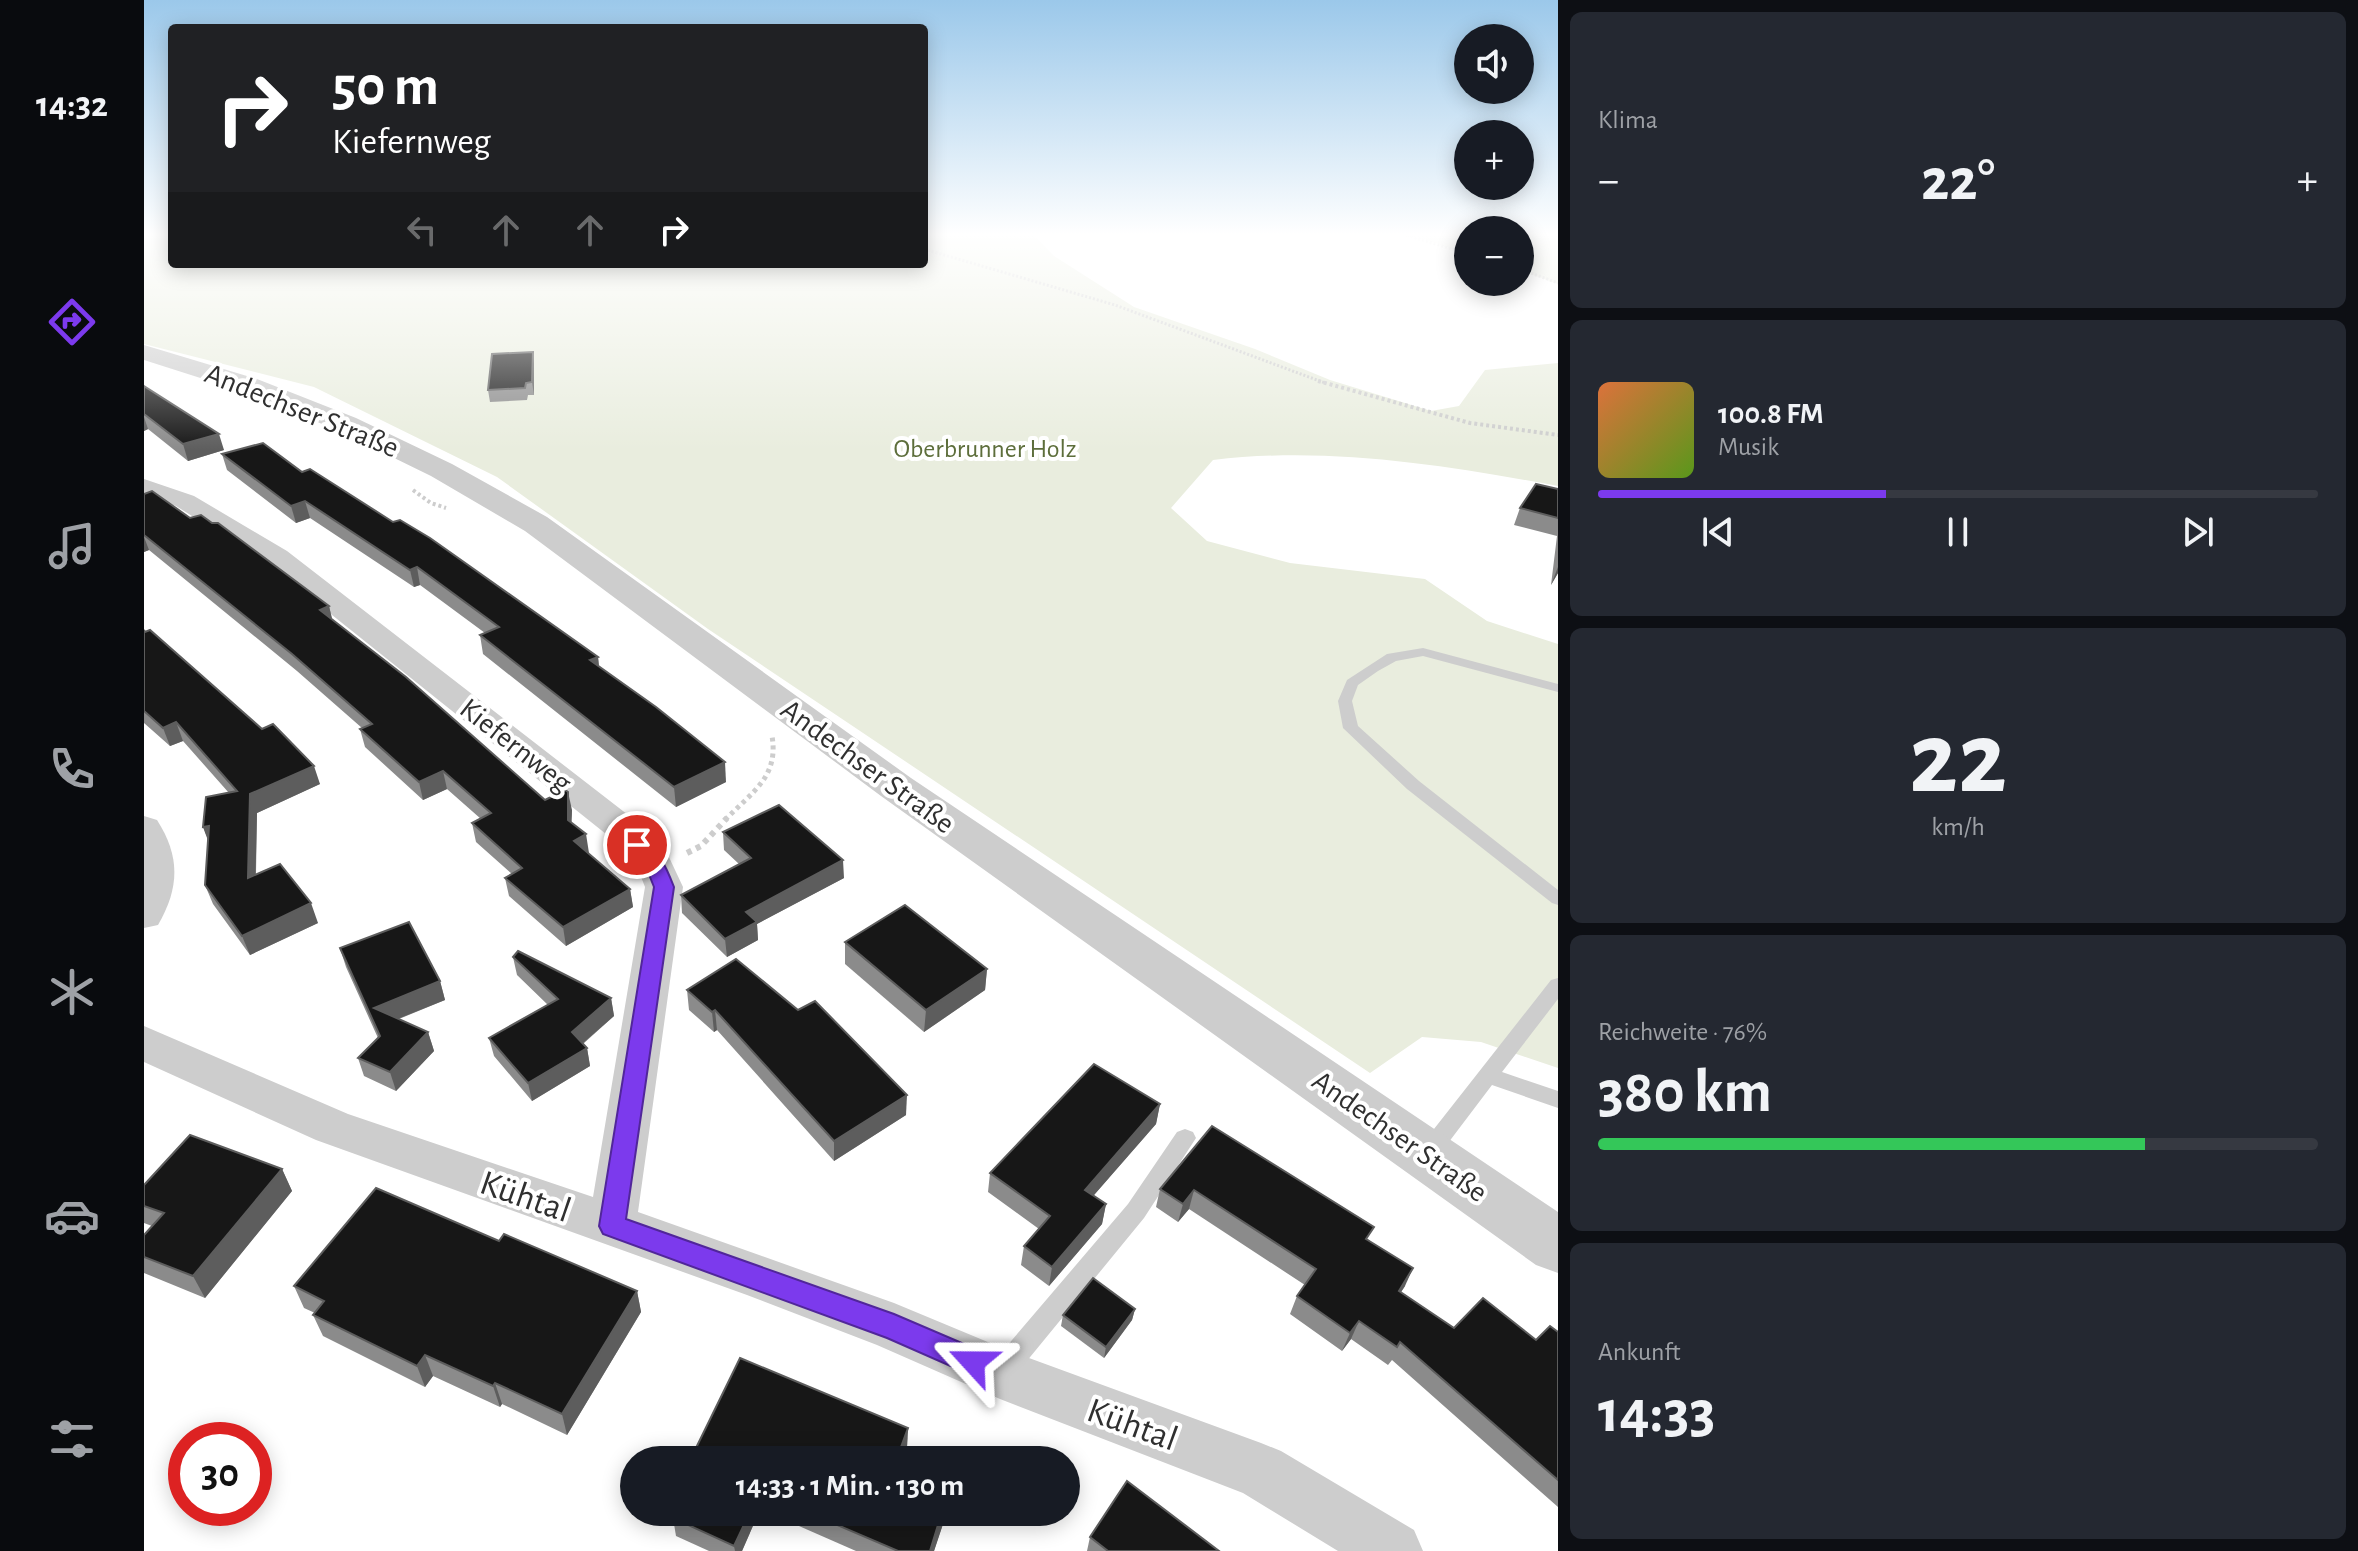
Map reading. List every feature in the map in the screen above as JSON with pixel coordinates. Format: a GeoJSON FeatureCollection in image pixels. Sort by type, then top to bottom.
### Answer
{"type":"FeatureCollection","features":[{"type":"Feature","properties":{"kind":"street","name":"Andechser Straße"},"geometry":{"type":"LineString","coordinates":[[144,352],[270,392],[336,417],[476,487],[524,517],[896,787],[1558,1246]]}},
{"type":"Feature","properties":{"kind":"street","name":"Kiefernweg"},"geometry":{"type":"LineString","coordinates":[[144,486],[185,501],[277,557],[619,826],[655,864]]}},
{"type":"Feature","properties":{"kind":"street"},"geometry":{"type":"LineString","coordinates":[[144,828],[151,837],[157,862],[157,876],[144,915]]}},
{"type":"Feature","properties":{"kind":"street"},"geometry":{"type":"LineString","coordinates":[[612,1226],[664,887],[655,864]]}},
{"type":"Feature","properties":{"kind":"street","name":"Kühtal"},"geometry":{"type":"LineString","coordinates":[[144,1043],[332,1127],[894,1327],[1000,1373],[1261,1471],[1393,1551]]}},
{"type":"Feature","properties":{"kind":"lane"},"geometry":{"type":"LineString","coordinates":[[1558,688],[1423,652],[1392,657],[1373,668],[1352,683],[1345,701],[1351,728],[1413,785],[1558,899]]}},
{"type":"Feature","properties":{"kind":"lane"},"geometry":{"type":"LineString","coordinates":[[1427,1154],[1558,985]]}},
{"type":"Feature","properties":{"kind":"lane"},"geometry":{"type":"LineString","coordinates":[[1488,1075],[1558,1100]]}},
{"type":"Feature","properties":{"kind":"lane"},"geometry":{"type":"LineString","coordinates":[[1000,1373],[1136,1211],[1185,1138]]}},
{"type":"Feature","properties":{"kind":"path"},"geometry":{"type":"LineString","coordinates":[[1118,306],[1222,348],[1328,383],[1470,423],[1558,435]]}},
{"type":"Feature","properties":{"kind":"path"},"geometry":{"type":"LineString","coordinates":[[410,488],[431,503],[453,510]]}},
{"type":"Feature","properties":{"kind":"path"},"geometry":{"type":"LineString","coordinates":[[655,864],[676,859],[701,846],[768,775],[775,755],[771,731]]}},
{"type":"Feature","properties":{"kind":"green space","name":"Oberbrunner Holz"},"geometry":{"type":"Polygon","coordinates":[[[144,306],[1133,306],[1255,349],[1330,380],[1431,411],[1459,406],[1485,370],[1558,363],[1558,486],[1386,460],[1256,456],[1213,460],[1171,508],[1207,541],[1290,563],[1425,579],[1487,621],[1558,644],[1558,1068],[1481,1042],[1422,1037],[1370,1073],[708,629],[497,477],[314,387],[144,344],[144,306]]]}},
{"type":"Feature","properties":{"kind":"building"},"geometry":{"type":"Polygon","coordinates":[[[533,352],[532,382],[526,383],[525,388],[488,390],[492,354],[533,352]]]}},
{"type":"Feature","properties":{"kind":"building"},"geometry":{"type":"Polygon","coordinates":[[[144,386],[219,434],[183,444],[144,414],[144,386]]]}},
{"type":"Feature","properties":{"kind":"building"},"geometry":{"type":"Polygon","coordinates":[[[263,443],[302,472],[310,469],[393,522],[400,520],[430,538],[598,657],[590,660],[725,762],[674,787],[480,635],[499,627],[417,567],[410,570],[305,501],[291,506],[222,454],[263,443]]]}},
{"type":"Feature","properties":{"kind":"building"},"geometry":{"type":"Polygon","coordinates":[[[1536,484],[1558,489],[1558,518],[1520,508],[1536,484]]]}},
{"type":"Feature","properties":{"kind":"building"},"geometry":{"type":"Polygon","coordinates":[[[152,491],[190,518],[201,515],[212,523],[218,523],[329,606],[320,610],[406,677],[545,800],[565,790],[568,792],[568,820],[586,834],[574,841],[630,889],[563,927],[505,878],[522,868],[472,823],[491,813],[443,771],[419,782],[360,729],[372,724],[292,654],[144,535],[144,494],[152,491]]]}},
{"type":"Feature","properties":{"kind":"building"},"geometry":{"type":"Polygon","coordinates":[[[144,630],[150,630],[262,729],[273,724],[314,766],[250,794],[248,878],[280,864],[311,903],[242,936],[205,885],[209,826],[203,827],[206,797],[237,791],[176,722],[163,728],[144,711],[144,630]]]}},
{"type":"Feature","properties":{"kind":"building"},"geometry":{"type":"Polygon","coordinates":[[[779,805],[843,860],[746,912],[757,922],[725,939],[681,895],[751,858],[723,832],[779,805]]]}},
{"type":"Feature","properties":{"kind":"building"},"geometry":{"type":"Polygon","coordinates":[[[905,905],[987,969],[926,1010],[845,942],[905,905]]]}},
{"type":"Feature","properties":{"kind":"building"},"geometry":{"type":"Polygon","coordinates":[[[409,922],[440,981],[374,1008],[428,1032],[390,1072],[358,1058],[380,1036],[340,948],[409,922]]]}},
{"type":"Feature","properties":{"kind":"building"},"geometry":{"type":"Polygon","coordinates":[[[518,951],[611,998],[572,1032],[587,1048],[528,1083],[489,1038],[558,999],[513,957],[518,951]]]}},
{"type":"Feature","properties":{"kind":"building"},"geometry":{"type":"Polygon","coordinates":[[[736,959],[798,1010],[815,1001],[907,1095],[834,1141],[715,1010],[712,1012],[687,990],[736,959]]]}},
{"type":"Feature","properties":{"kind":"building"},"geometry":{"type":"Polygon","coordinates":[[[1094,1064],[1160,1104],[1085,1190],[1106,1204],[1052,1267],[1024,1246],[1050,1216],[990,1173],[1094,1064]]]}},
{"type":"Feature","properties":{"kind":"building"},"geometry":{"type":"Polygon","coordinates":[[[1212,1126],[1374,1227],[1366,1239],[1413,1268],[1399,1291],[1454,1328],[1483,1298],[1536,1340],[1550,1326],[1558,1332],[1558,1480],[1400,1342],[1397,1347],[1359,1321],[1350,1333],[1297,1296],[1316,1269],[1194,1190],[1183,1204],[1160,1189],[1212,1126]]]}},
{"type":"Feature","properties":{"kind":"building"},"geometry":{"type":"Polygon","coordinates":[[[190,1135],[282,1169],[193,1276],[144,1257],[144,1235],[164,1213],[144,1206],[144,1185],[190,1135]]]}},
{"type":"Feature","properties":{"kind":"building"},"geometry":{"type":"Polygon","coordinates":[[[376,1188],[499,1241],[504,1234],[637,1291],[562,1414],[425,1355],[417,1366],[313,1315],[324,1301],[294,1286],[376,1188]]]}},
{"type":"Feature","properties":{"kind":"building"},"geometry":{"type":"Polygon","coordinates":[[[1093,1278],[1135,1309],[1106,1347],[1063,1315],[1093,1278]]]}},
{"type":"Feature","properties":{"kind":"building"},"geometry":{"type":"Polygon","coordinates":[[[740,1358],[908,1428],[901,1446],[697,1446],[740,1358]]]}},
{"type":"Feature","properties":{"kind":"building"},"geometry":{"type":"Polygon","coordinates":[[[1127,1481],[1219,1551],[1108,1551],[1090,1537],[1127,1481]]]}},
{"type":"Feature","properties":{"kind":"building"},"geometry":{"type":"Polygon","coordinates":[[[690,1526],[743,1526],[734,1546],[690,1526]]]}},
{"type":"Feature","properties":{"kind":"building"},"geometry":{"type":"Polygon","coordinates":[[[840,1526],[938,1526],[930,1551],[898,1551],[840,1526]]]}},
{"type":"Feature","properties":{"kind":"route"},"geometry":{"type":"LineString","coordinates":[[637,845],[655,864],[664,887],[612,1226],[894,1327],[973,1362]]}}]}
